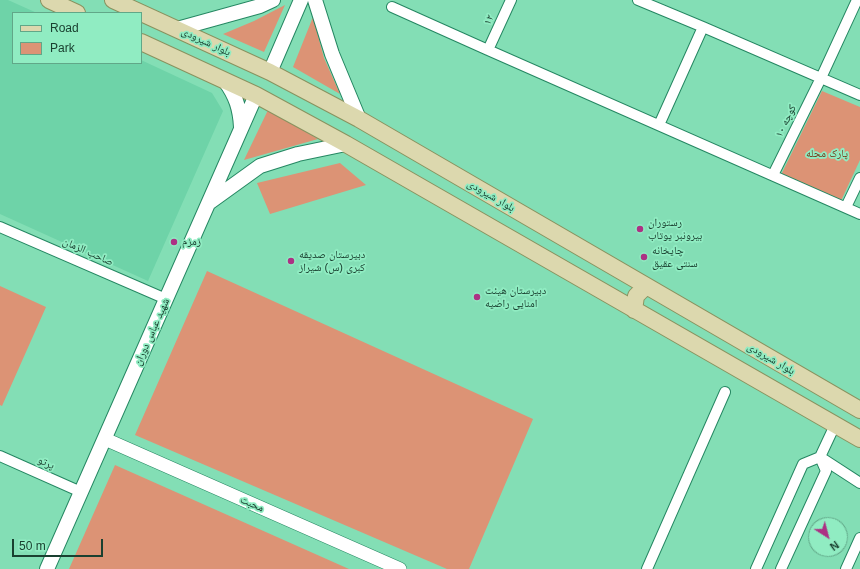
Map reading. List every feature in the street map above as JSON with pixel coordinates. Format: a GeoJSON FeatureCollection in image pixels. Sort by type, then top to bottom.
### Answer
{"type":"FeatureCollection","features":[{"type":"Feature","properties":{"kind":"main road"},"geometry":{"type":"LineString","coordinates":[[49,0],[75,12]]}},
{"type":"Feature","properties":{"kind":"main road","name":"بلوار شیرودی"},"geometry":{"type":"LineString","coordinates":[[113,0],[139,12]]}},
{"type":"Feature","properties":{"kind":"main road"},"geometry":{"type":"LineString","coordinates":[[177,29],[260,6],[272,0]]}},
{"type":"Feature","properties":{"kind":"main road"},"geometry":{"type":"LineString","coordinates":[[270,72],[301,0]]}},
{"type":"Feature","properties":{"kind":"main road"},"geometry":{"type":"LineString","coordinates":[[315,0],[332,54],[359,119]]}},
{"type":"Feature","properties":{"kind":"main road","name":"بلوار شیرودی"},"geometry":{"type":"LineString","coordinates":[[142,13],[270,72],[359,119],[860,410]]}},
{"type":"Feature","properties":{"kind":"main road"},"geometry":{"type":"LineString","coordinates":[[142,42],[256,95],[346,144],[860,440]]}},
{"type":"Feature","properties":{"kind":"main road"},"geometry":{"type":"LineString","coordinates":[[225,81],[233,92],[238,104],[241,129]]}},
{"type":"Feature","properties":{"kind":"main road","name":"شهید عباس دوران"},"geometry":{"type":"LineString","coordinates":[[48,569],[256,95]]}},
{"type":"Feature","properties":{"kind":"main road"},"geometry":{"type":"LineString","coordinates":[[209,202],[260,166],[298,154],[346,144]]}},
{"type":"Feature","properties":{"kind":"main road"},"geometry":{"type":"LineString","coordinates":[[614,298],[624,289],[627,275]]}},
{"type":"Feature","properties":{"kind":"main road"},"geometry":{"type":"LineString","coordinates":[[634,310],[636,296],[646,286]]}},
{"type":"Feature","properties":{"kind":"street","name":"۱۲"},"geometry":{"type":"LineString","coordinates":[[488,50],[511,0]]}},
{"type":"Feature","properties":{"kind":"street"},"geometry":{"type":"LineString","coordinates":[[638,0],[860,95]]}},
{"type":"Feature","properties":{"kind":"street","name":"کوچه ۱۰"},"geometry":{"type":"LineString","coordinates":[[773,175],[821,78],[857,0]]}},
{"type":"Feature","properties":{"kind":"street"},"geometry":{"type":"LineString","coordinates":[[392,7],[860,214]]}},
{"type":"Feature","properties":{"kind":"street"},"geometry":{"type":"LineString","coordinates":[[659,125],[703,27]]}},
{"type":"Feature","properties":{"kind":"street"},"geometry":{"type":"LineString","coordinates":[[846,207],[860,178]]}},
{"type":"Feature","properties":{"kind":"street","name":"صاحب الزمان"},"geometry":{"type":"LineString","coordinates":[[0,227],[166,299]]}},
{"type":"Feature","properties":{"kind":"street"},"geometry":{"type":"LineString","coordinates":[[647,569],[725,392]]}},
{"type":"Feature","properties":{"kind":"street"},"geometry":{"type":"LineString","coordinates":[[756,569],[803,464],[820,457],[835,425]]}},
{"type":"Feature","properties":{"kind":"street","name":"محبت"},"geometry":{"type":"LineString","coordinates":[[105,439],[400,569]]}},
{"type":"Feature","properties":{"kind":"street","name":"پرتو"},"geometry":{"type":"LineString","coordinates":[[0,456],[81,492]]}},
{"type":"Feature","properties":{"kind":"street"},"geometry":{"type":"LineString","coordinates":[[820,457],[860,483]]}},
{"type":"Feature","properties":{"kind":"street"},"geometry":{"type":"LineString","coordinates":[[781,569],[826,471],[820,457]]}},
{"type":"Feature","properties":{"kind":"street"},"geometry":{"type":"LineString","coordinates":[[846,569],[860,538]]}},
{"type":"Feature","properties":{"kind":"shaded area"},"geometry":{"type":"Polygon","coordinates":[[[0,0],[8,0],[35,12],[12,12],[12,64],[142,64],[142,60],[212,93],[223,111],[148,281],[0,214],[0,0]]]}},
{"type":"Feature","properties":{"kind":"green space"},"geometry":{"type":"Polygon","coordinates":[[[285,5],[264,52],[223,34],[254,21],[285,5]]]}},
{"type":"Feature","properties":{"kind":"green space"},"geometry":{"type":"Polygon","coordinates":[[[313,17],[324,58],[340,94],[293,67],[313,17]]]}},
{"type":"Feature","properties":{"kind":"green space","name":"پارک محله"},"geometry":{"type":"Polygon","coordinates":[[[822,91],[860,107],[860,160],[840,203],[781,175],[822,91]]]}},
{"type":"Feature","properties":{"kind":"green space"},"geometry":{"type":"Polygon","coordinates":[[[268,110],[318,139],[244,160],[268,110]]]}},
{"type":"Feature","properties":{"kind":"green space"},"geometry":{"type":"Polygon","coordinates":[[[340,163],[366,185],[270,214],[257,183],[340,163]]]}},
{"type":"Feature","properties":{"kind":"green space"},"geometry":{"type":"Polygon","coordinates":[[[207,271],[533,419],[469,569],[447,569],[135,435],[207,271]]]}},
{"type":"Feature","properties":{"kind":"green space"},"geometry":{"type":"Polygon","coordinates":[[[0,286],[46,307],[2,406],[0,405],[0,286]]]}},
{"type":"Feature","properties":{"kind":"green space"},"geometry":{"type":"Polygon","coordinates":[[[115,465],[349,569],[69,569],[115,465]]]}},
{"type":"Feature","properties":{"kind":"place","name":"رستوران بیرونبر یوتاب"},"geometry":{"type":"Point","coordinates":[640,229]}},
{"type":"Feature","properties":{"kind":"place","name":"زمزم"},"geometry":{"type":"Point","coordinates":[174,242]}},
{"type":"Feature","properties":{"kind":"place","name":"چایخانه سنتی عقیق"},"geometry":{"type":"Point","coordinates":[644,257]}},
{"type":"Feature","properties":{"kind":"place","name":"دبیرستان صدیقه کبری (س) شیراز"},"geometry":{"type":"Point","coordinates":[291,261]}},
{"type":"Feature","properties":{"kind":"place","name":"دبیرستان هیئت امنایی راضیه"},"geometry":{"type":"Point","coordinates":[477,297]}}]}
